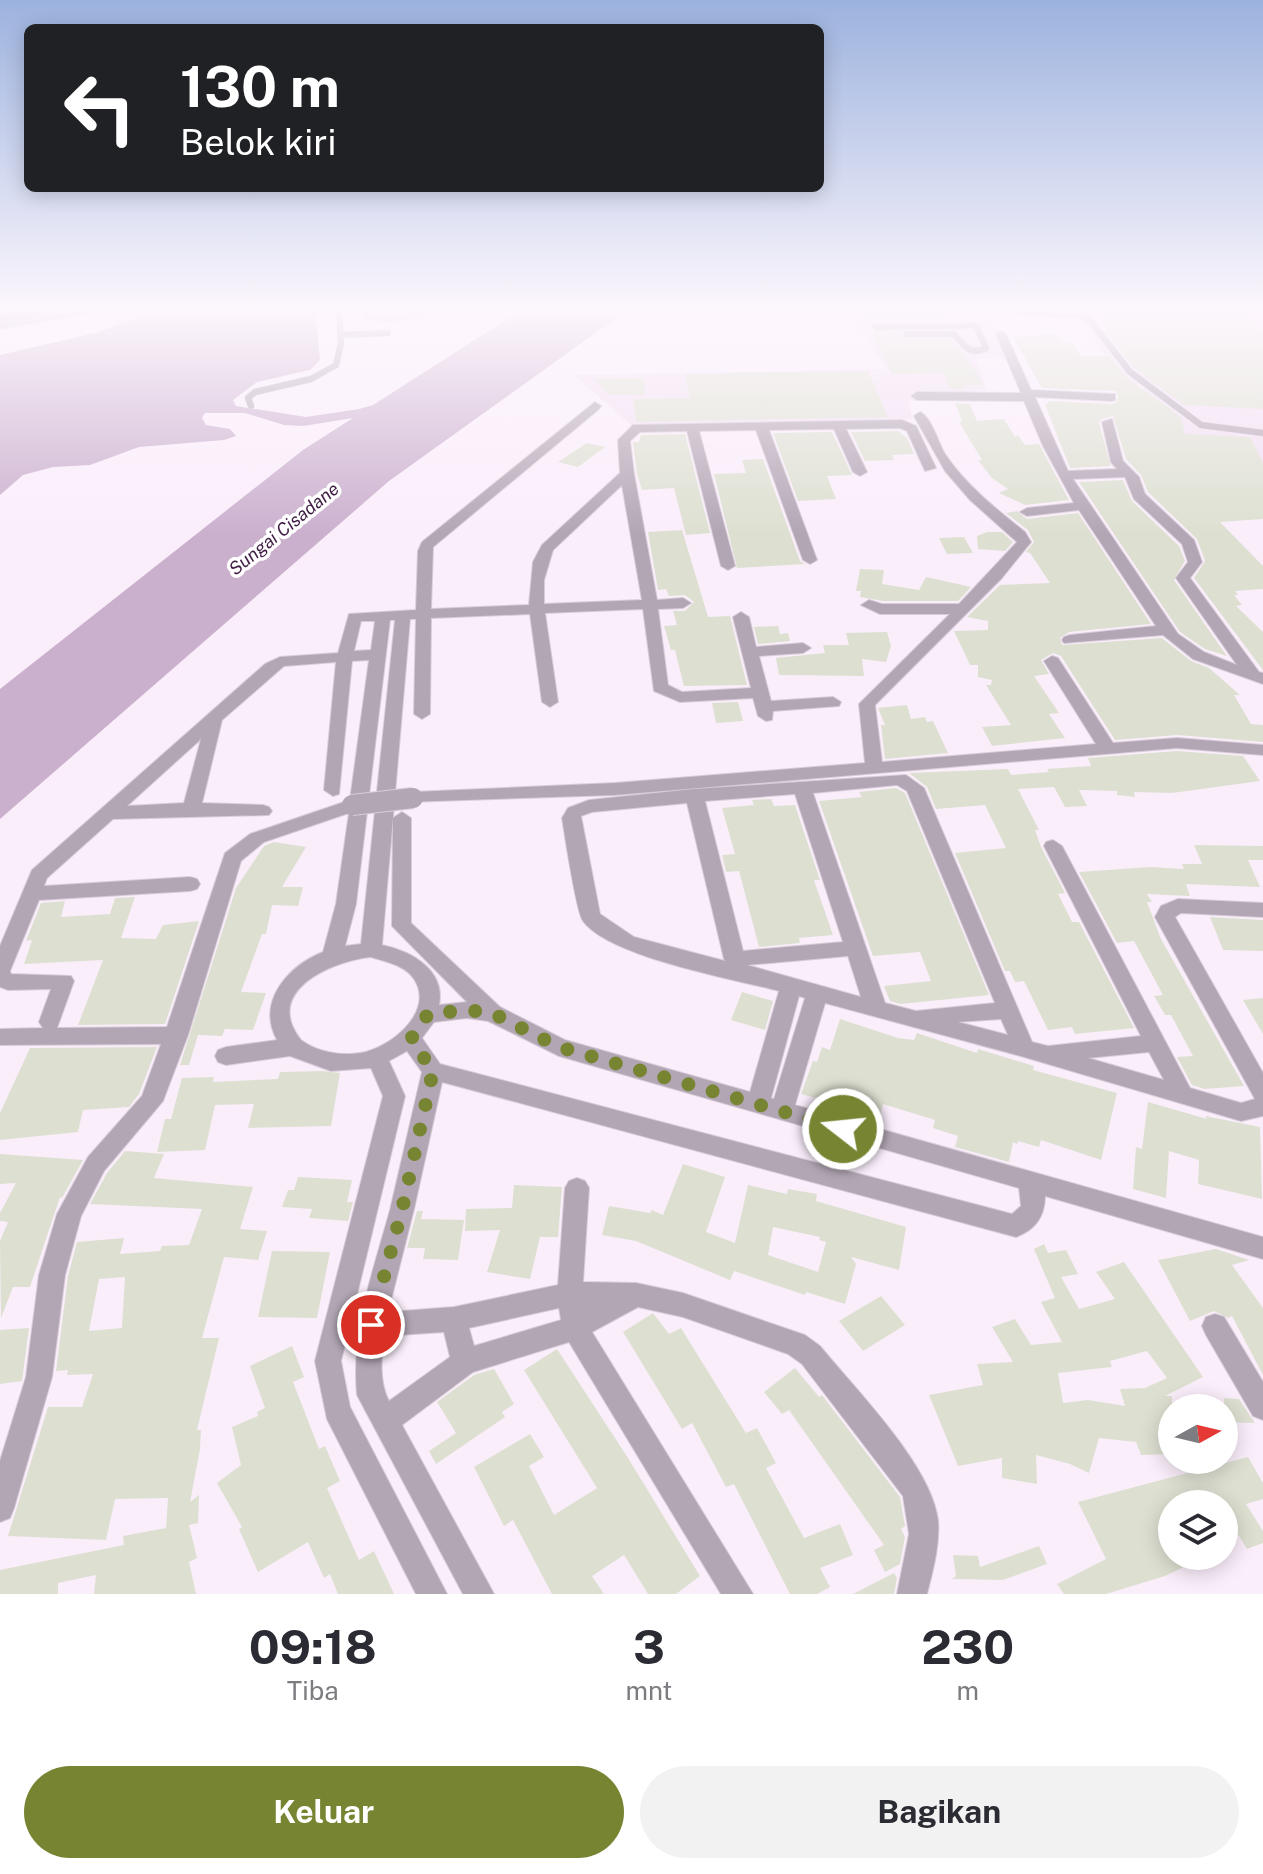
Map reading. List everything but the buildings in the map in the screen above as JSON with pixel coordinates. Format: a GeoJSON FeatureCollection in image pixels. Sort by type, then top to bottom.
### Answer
{"type":"FeatureCollection","features":[{"type":"Feature","properties":{"kind":"street"},"geometry":{"type":"LineString","coordinates":[[1025,385],[1064,475],[1166,630],[1188,650],[1258,677]]}},
{"type":"Feature","properties":{"kind":"street"},"geometry":{"type":"LineString","coordinates":[[917,396],[1111,397]]}},
{"type":"Feature","properties":{"kind":"street"},"geometry":{"type":"LineString","coordinates":[[422,714],[427,545],[595,406]]}},
{"type":"Feature","properties":{"kind":"street"},"geometry":{"type":"LineString","coordinates":[[874,769],[867,704],[963,609],[1024,542],[1020,535],[976,501],[960,483],[928,437],[920,416]]}},
{"type":"Feature","properties":{"kind":"street"},"geometry":{"type":"LineString","coordinates":[[1108,422],[1117,462],[1128,473],[1139,496],[1189,543],[1195,562],[1183,578],[1258,677]]}},
{"type":"Feature","properties":{"kind":"street"},"geometry":{"type":"LineString","coordinates":[[838,425],[860,472]]}},
{"type":"Feature","properties":{"kind":"street"},"geometry":{"type":"LineString","coordinates":[[761,426],[810,560]]}},
{"type":"Feature","properties":{"kind":"street"},"geometry":{"type":"LineString","coordinates":[[833,702],[763,705],[680,697],[660,688],[624,440],[628,433],[637,428],[908,426],[930,468]]}},
{"type":"Feature","properties":{"kind":"street"},"geometry":{"type":"LineString","coordinates":[[692,427],[728,566]]}},
{"type":"Feature","properties":{"kind":"street"},"geometry":{"type":"LineString","coordinates":[[1064,475],[1128,473]]}},
{"type":"Feature","properties":{"kind":"street"},"geometry":{"type":"LineString","coordinates":[[550,702],[538,610],[539,563],[543,553],[627,474]]}},
{"type":"Feature","properties":{"kind":"street"},"geometry":{"type":"LineString","coordinates":[[1027,512],[1082,506]]}},
{"type":"Feature","properties":{"kind":"street"},"geometry":{"type":"LineString","coordinates":[[333,790],[345,655],[352,620],[357,616],[683,603]]}},
{"type":"Feature","properties":{"kind":"street"},"geometry":{"type":"LineString","coordinates":[[869,605],[880,609],[963,609]]}},
{"type":"Feature","properties":{"kind":"street"},"geometry":{"type":"LineString","coordinates":[[371,950],[403,614]]}},
{"type":"Feature","properties":{"kind":"street"},"geometry":{"type":"LineString","coordinates":[[333,955],[346,904],[383,615]]}},
{"type":"Feature","properties":{"kind":"street"},"geometry":{"type":"LineString","coordinates":[[741,617],[763,705]]}},
{"type":"Feature","properties":{"kind":"street"},"geometry":{"type":"LineString","coordinates":[[1070,640],[1166,630]]}},
{"type":"Feature","properties":{"kind":"street"},"geometry":{"type":"LineString","coordinates":[[748,652],[803,648]]}},
{"type":"Feature","properties":{"kind":"street"},"geometry":{"type":"LineString","coordinates":[[50,1022],[64,981],[8,982],[1,978],[0,971],[39,875],[278,662],[379,654]]}},
{"type":"Feature","properties":{"kind":"street"},"geometry":{"type":"LineString","coordinates":[[1052,661],[1108,749]]}},
{"type":"Feature","properties":{"kind":"street"},"geometry":{"type":"LineString","coordinates":[[192,809],[214,721]]}},
{"type":"Feature","properties":{"kind":"street"},"geometry":{"type":"LineString","coordinates":[[0,1508],[39,1377],[52,1275],[69,1214],[96,1164],[152,1101],[177,1035],[232,858],[257,838],[352,805],[413,798],[615,789],[1203,743],[1263,750]]}},
{"type":"Feature","properties":{"kind":"street"},"geometry":{"type":"LineString","coordinates":[[1034,1051],[1008,1010],[915,788],[900,779],[803,790],[694,795],[589,806],[574,812],[571,818],[591,917],[611,934],[628,943],[736,966],[791,986],[1181,1092],[1241,1112],[1251,1112],[1263,1105]]}},
{"type":"Feature","properties":{"kind":"street"},"geometry":{"type":"LineString","coordinates":[[803,790],[876,1009]]}},
{"type":"Feature","properties":{"kind":"street"},"geometry":{"type":"LineString","coordinates":[[694,795],[736,966]]}},
{"type":"Feature","properties":{"kind":"street"},"geometry":{"type":"LineString","coordinates":[[111,813],[192,809],[263,811]]}},
{"type":"Feature","properties":{"kind":"street"},"geometry":{"type":"LineString","coordinates":[[402,818],[400,919],[430,967],[428,1014],[411,1039],[377,1059],[351,1064],[317,1061],[292,1047],[279,1023],[283,996],[303,972],[333,955],[371,950],[430,967],[492,1013],[559,1047],[1263,1248]]}},
{"type":"Feature","properties":{"kind":"street"},"geometry":{"type":"LineString","coordinates":[[1053,846],[1181,1092]]}},
{"type":"Feature","properties":{"kind":"street"},"geometry":{"type":"LineString","coordinates":[[30,894],[190,884]]}},
{"type":"Feature","properties":{"kind":"street"},"geometry":{"type":"LineString","coordinates":[[1263,910],[1178,906],[1168,911],[1165,917],[1263,1093]]}},
{"type":"Feature","properties":{"kind":"street"},"geometry":{"type":"LineString","coordinates":[[736,966],[857,948]]}},
{"type":"Feature","properties":{"kind":"street"},"geometry":{"type":"LineString","coordinates":[[758,1105],[791,986]]}},
{"type":"Feature","properties":{"kind":"street"},"geometry":{"type":"LineString","coordinates":[[782,1111],[817,993]]}},
{"type":"Feature","properties":{"kind":"street"},"geometry":{"type":"LineString","coordinates":[[428,1014],[467,1010],[492,1013]]}},
{"type":"Feature","properties":{"kind":"street"},"geometry":{"type":"LineString","coordinates":[[910,1018],[1008,1010]]}},
{"type":"Feature","properties":{"kind":"street"},"geometry":{"type":"LineString","coordinates":[[0,1037],[177,1035]]}},
{"type":"Feature","properties":{"kind":"street"},"geometry":{"type":"LineString","coordinates":[[411,1039],[433,1071],[1016,1226],[1033,1210],[1033,1190],[1027,1181]]}},
{"type":"Feature","properties":{"kind":"street"},"geometry":{"type":"LineString","coordinates":[[1034,1051],[1155,1043]]}},
{"type":"Feature","properties":{"kind":"street"},"geometry":{"type":"LineString","coordinates":[[226,1056],[292,1047]]}},
{"type":"Feature","properties":{"kind":"street"},"geometry":{"type":"LineString","coordinates":[[377,1059],[394,1096],[328,1361],[337,1410],[432,1594]]}},
{"type":"Feature","properties":{"kind":"street"},"geometry":{"type":"LineString","coordinates":[[433,1071],[402,1210],[371,1325],[366,1367],[371,1395],[479,1594]]}},
{"type":"Feature","properties":{"kind":"street"},"geometry":{"type":"LineString","coordinates":[[767,1071],[792,1079]]}},
{"type":"Feature","properties":{"kind":"street"},"geometry":{"type":"LineString","coordinates":[[577,1188],[570,1294],[575,1328],[738,1594]]}},
{"type":"Feature","properties":{"kind":"street"},"geometry":{"type":"LineString","coordinates":[[366,1207],[402,1210]]}},
{"type":"Feature","properties":{"kind":"street"},"geometry":{"type":"LineString","coordinates":[[371,1325],[454,1319],[570,1294],[636,1295],[683,1305],[780,1337],[811,1355],[909,1477],[921,1499],[925,1525],[912,1594]]}},
{"type":"Feature","properties":{"kind":"street"},"geometry":{"type":"LineString","coordinates":[[386,1420],[465,1362],[575,1328],[636,1295]]}},
{"type":"Feature","properties":{"kind":"street"},"geometry":{"type":"LineString","coordinates":[[454,1319],[465,1362]]}},
{"type":"Feature","properties":{"kind":"street"},"geometry":{"type":"LineString","coordinates":[[1215,1326],[1263,1407]]}},
{"type":"Feature","properties":{"kind":"lane"},"geometry":{"type":"LineString","coordinates":[[251,406],[248,398],[255,392],[283,385]]}},
{"type":"Feature","properties":{"kind":"lane"},"geometry":{"type":"LineString","coordinates":[[1148,385],[1201,425],[1263,433]]}},
{"type":"Feature","properties":{"kind":"shaded area"},"geometry":{"type":"Polygon","coordinates":[[[586,385],[985,385],[987,391],[974,390],[979,401],[908,401],[913,419],[632,426],[586,385]]]}},
{"type":"Feature","properties":{"kind":"shaded area"},"geometry":{"type":"Polygon","coordinates":[[[1140,385],[1263,385],[1263,500],[1154,443],[1140,385]]]}},
{"type":"Feature","properties":{"kind":"water","name":"Sungai Cisadane"},"geometry":{"type":"Polygon","coordinates":[[[0,385],[252,385],[233,400],[236,406],[306,417],[373,405],[404,385],[522,385],[389,481],[0,819],[0,689],[303,450],[353,418],[303,426],[284,425],[245,413],[205,413],[202,418],[206,425],[230,429],[236,436],[224,440],[139,447],[90,465],[53,467],[23,475],[0,495],[0,385]]]}},
{"type":"Feature","properties":{"kind":"route"},"geometry":{"type":"LineString","coordinates":[[371,1325],[402,1210],[433,1071],[411,1039],[428,1014],[467,1010],[492,1013],[559,1047],[843,1129]]}}]}
